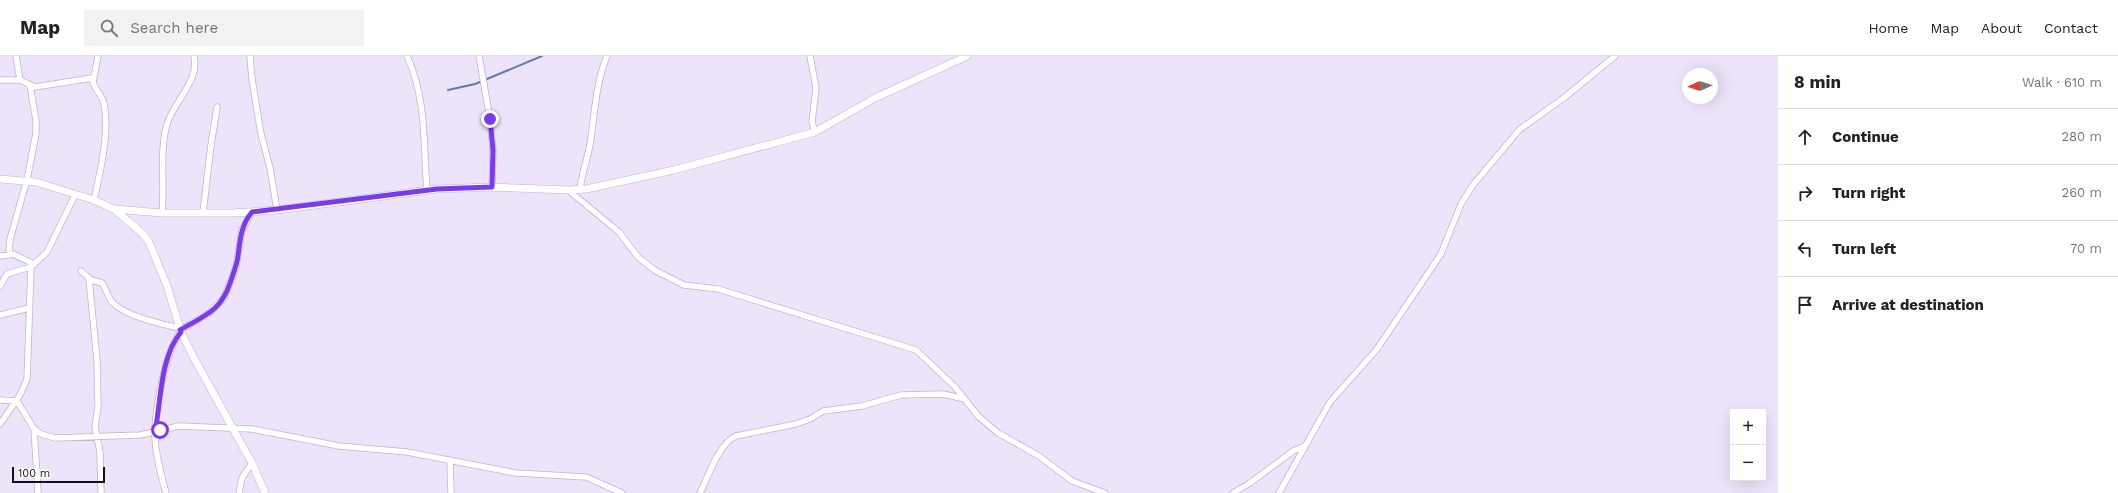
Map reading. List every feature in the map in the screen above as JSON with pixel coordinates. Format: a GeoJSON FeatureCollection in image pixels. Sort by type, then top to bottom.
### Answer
{"type":"FeatureCollection","features":[{"type":"Feature","properties":{"kind":"street"},"geometry":{"type":"LineString","coordinates":[[16,56],[20,80]]}},
{"type":"Feature","properties":{"kind":"street"},"geometry":{"type":"LineString","coordinates":[[94,200],[102,159],[105,116],[103,99],[94,86],[92,78],[96,70],[98,56]]}},
{"type":"Feature","properties":{"kind":"street"},"geometry":{"type":"LineString","coordinates":[[162,213],[164,152],[167,124],[194,71],[194,56]]}},
{"type":"Feature","properties":{"kind":"street"},"geometry":{"type":"LineString","coordinates":[[250,56],[259,124],[270,168],[277,210]]}},
{"type":"Feature","properties":{"kind":"street"},"geometry":{"type":"LineString","coordinates":[[407,56],[417,83],[423,107],[427,190]]}},
{"type":"Feature","properties":{"kind":"street"},"geometry":{"type":"LineString","coordinates":[[479,56],[486,89],[493,150],[492,187]]}},
{"type":"Feature","properties":{"kind":"street"},"geometry":{"type":"LineString","coordinates":[[580,189],[583,167],[591,139],[598,85],[608,56]]}},
{"type":"Feature","properties":{"kind":"street"},"geometry":{"type":"LineString","coordinates":[[810,56],[816,88],[812,122],[815,132]]}},
{"type":"Feature","properties":{"kind":"street"},"geometry":{"type":"LineString","coordinates":[[114,209],[162,213],[252,212],[427,190],[492,187],[568,190],[580,189],[674,170],[815,132],[875,98],[967,56]]}},
{"type":"Feature","properties":{"kind":"street"},"geometry":{"type":"LineString","coordinates":[[1279,493],[1330,402],[1377,349],[1441,254],[1461,204],[1492,161],[1519,130],[1565,97],[1615,56]]}},
{"type":"Feature","properties":{"kind":"street"},"geometry":{"type":"LineString","coordinates":[[0,80],[20,80],[30,86],[92,78]]}},
{"type":"Feature","properties":{"kind":"street"},"geometry":{"type":"LineString","coordinates":[[9,254],[11,231],[27,180],[36,125],[30,86]]}},
{"type":"Feature","properties":{"kind":"street"},"geometry":{"type":"LineString","coordinates":[[203,213],[211,145],[218,107]]}},
{"type":"Feature","properties":{"kind":"street"},"geometry":{"type":"LineString","coordinates":[[0,179],[27,180],[94,200],[114,209],[135,225],[149,242],[168,286],[180,330],[194,360],[252,462],[265,493]]}},
{"type":"Feature","properties":{"kind":"street"},"geometry":{"type":"LineString","coordinates":[[568,190],[619,232],[638,257],[666,277],[684,285],[718,289],[768,303],[916,350],[923,355],[965,399],[978,416],[998,433],[1039,456],[1072,481],[1105,493]]}},
{"type":"Feature","properties":{"kind":"street"},"geometry":{"type":"LineString","coordinates":[[0,286],[7,274],[32,265],[47,252],[75,195]]}},
{"type":"Feature","properties":{"kind":"street"},"geometry":{"type":"LineString","coordinates":[[166,493],[159,465],[155,432],[163,376],[174,342],[180,330],[200,320],[218,307],[224,298],[236,267],[242,230],[252,212]]}},
{"type":"Feature","properties":{"kind":"street"},"geometry":{"type":"LineString","coordinates":[[0,256],[9,254],[20,256],[32,265]]}},
{"type":"Feature","properties":{"kind":"street"},"geometry":{"type":"LineString","coordinates":[[0,424],[25,385],[28,372],[29,308],[32,265]]}},
{"type":"Feature","properties":{"kind":"street"},"geometry":{"type":"LineString","coordinates":[[81,271],[89,279],[102,282],[112,302],[120,308],[180,330]]}},
{"type":"Feature","properties":{"kind":"street"},"geometry":{"type":"LineString","coordinates":[[89,279],[97,360],[96,437],[100,452],[101,493]]}},
{"type":"Feature","properties":{"kind":"street"},"geometry":{"type":"LineString","coordinates":[[0,315],[29,308]]}},
{"type":"Feature","properties":{"kind":"street"},"geometry":{"type":"LineString","coordinates":[[700,493],[721,451],[729,440],[736,436],[796,424],[810,419],[823,411],[862,406],[901,395],[944,394],[965,399]]}},
{"type":"Feature","properties":{"kind":"street"},"geometry":{"type":"LineString","coordinates":[[0,400],[16,401]]}},
{"type":"Feature","properties":{"kind":"street"},"geometry":{"type":"LineString","coordinates":[[16,401],[34,428],[41,434],[55,438],[96,437],[155,432],[164,428],[179,426],[252,429],[348,447],[408,452],[516,472],[586,476],[622,493]]}},
{"type":"Feature","properties":{"kind":"street"},"geometry":{"type":"LineString","coordinates":[[34,428],[38,493]]}},
{"type":"Feature","properties":{"kind":"street"},"geometry":{"type":"LineString","coordinates":[[1233,493],[1250,483],[1293,451],[1305,446]]}},
{"type":"Feature","properties":{"kind":"street"},"geometry":{"type":"LineString","coordinates":[[450,460],[451,493]]}},
{"type":"Feature","properties":{"kind":"street"},"geometry":{"type":"LineString","coordinates":[[239,493],[242,478],[252,462]]}},
{"type":"Feature","properties":{"kind":"waterway"},"geometry":{"type":"LineString","coordinates":[[448,90],[475,84],[542,56]]}},
{"type":"Feature","properties":{"kind":"route"},"geometry":{"type":"LineString","coordinates":[[160,430],[155,432],[161,384],[176,337],[181,332],[180,330],[200,320],[218,307],[224,298],[236,267],[242,230],[252,212],[437,189],[492,187],[493,150],[490,119]]}}]}
